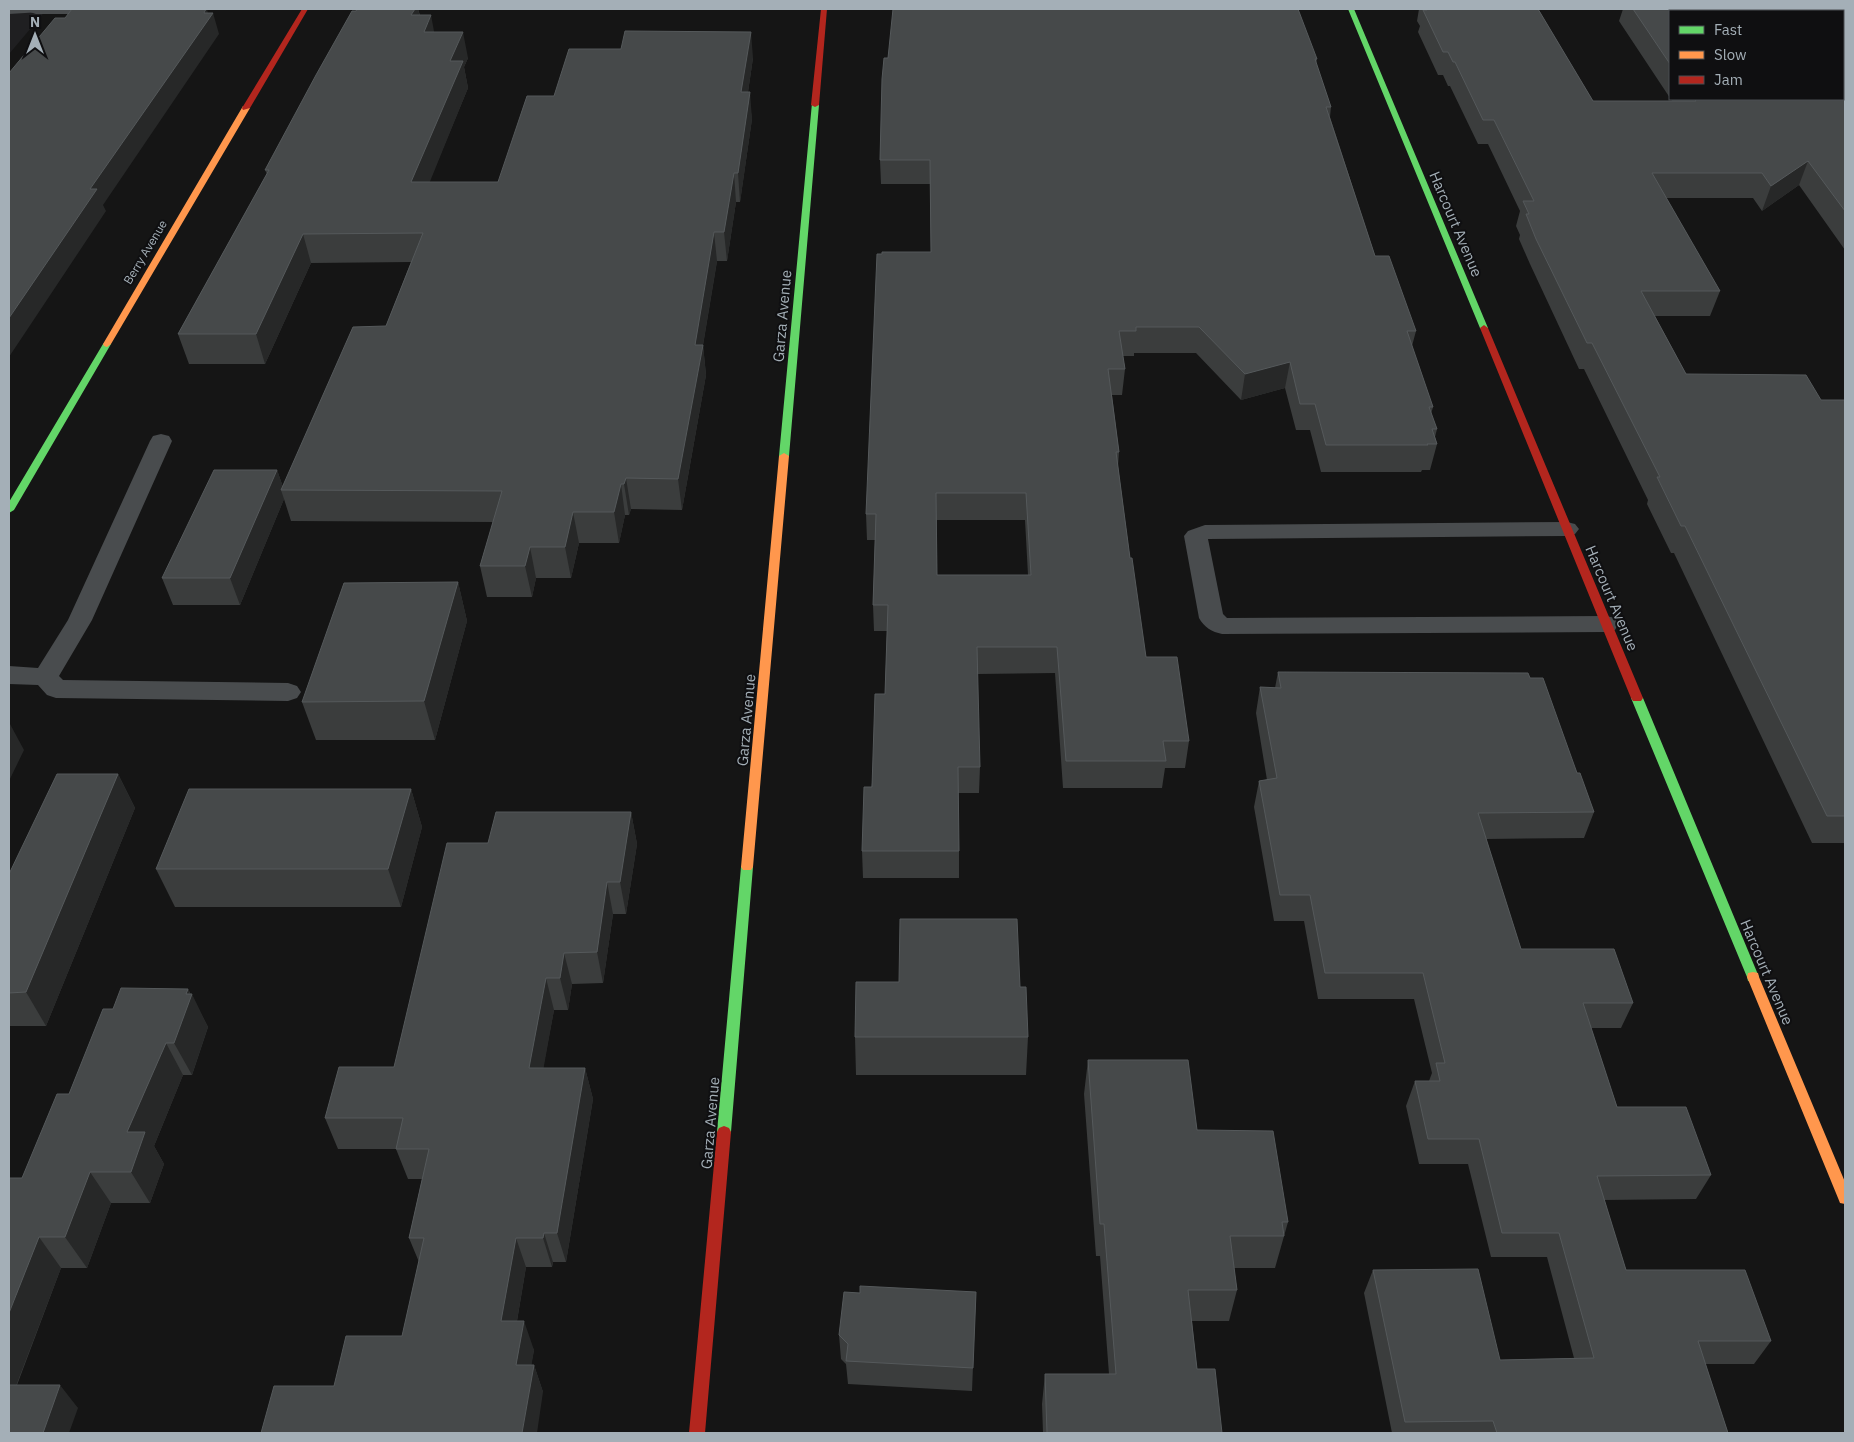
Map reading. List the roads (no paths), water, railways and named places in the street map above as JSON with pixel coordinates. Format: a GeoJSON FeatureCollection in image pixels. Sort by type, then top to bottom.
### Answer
{"type":"FeatureCollection","features":[{"type":"Feature","properties":{"kind":"street"},"geometry":{"type":"LineString","coordinates":[[36,9],[82,9]]}},
{"type":"Feature","properties":{"kind":"street","name":"Berry Avenue"},"geometry":{"type":"LineString","coordinates":[[9,510],[305,9]]}},
{"type":"Feature","properties":{"kind":"street","name":"Garza Avenue"},"geometry":{"type":"LineString","coordinates":[[697,1433],[824,9]]}},
{"type":"Feature","properties":{"kind":"street","name":"Harcourt Avenue"},"geometry":{"type":"LineString","coordinates":[[1350,9],[1845,1198]]}},
{"type":"Feature","properties":{"kind":"lane"},"geometry":{"type":"LineString","coordinates":[[9,9],[36,9]]}},
{"type":"Feature","properties":{"kind":"lane"},"geometry":{"type":"LineString","coordinates":[[45,677],[80,620],[161,441]]}},
{"type":"Feature","properties":{"kind":"lane"},"geometry":{"type":"LineString","coordinates":[[1567,529],[1206,532],[1196,536],[1211,618],[1222,626],[1606,624]]}},
{"type":"Feature","properties":{"kind":"lane"},"geometry":{"type":"LineString","coordinates":[[9,675],[45,677],[56,689],[288,692]]}}]}
